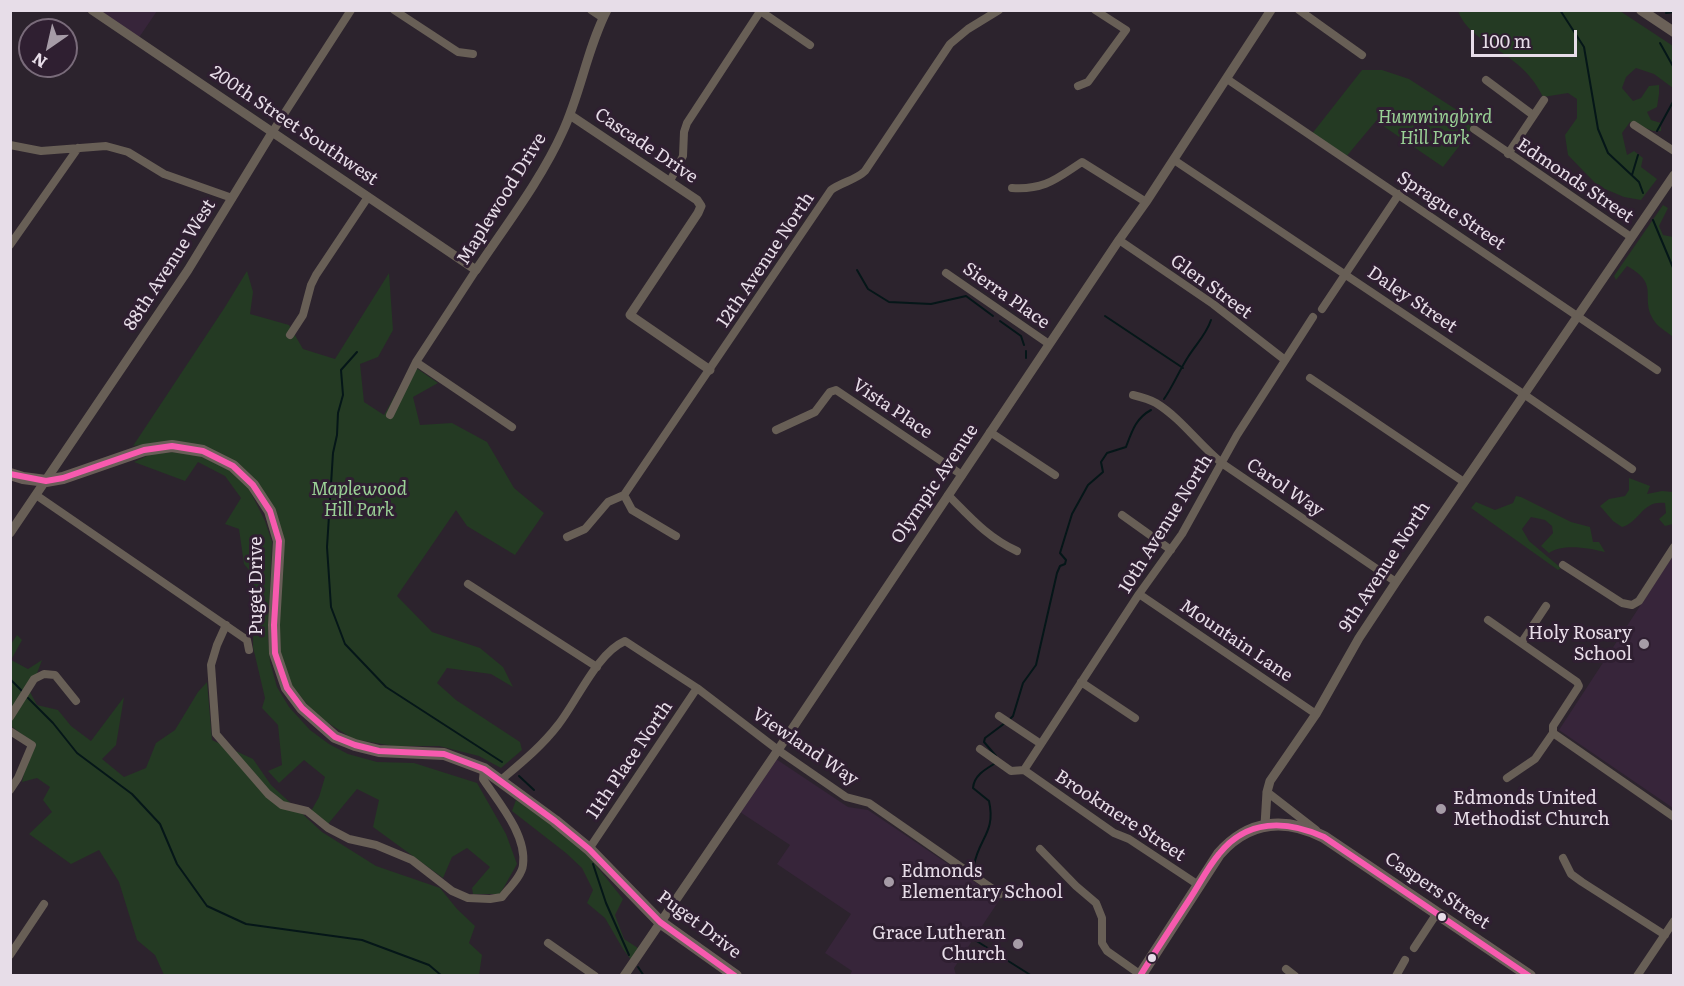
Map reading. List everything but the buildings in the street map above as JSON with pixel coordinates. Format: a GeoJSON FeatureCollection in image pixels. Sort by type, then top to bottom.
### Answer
{"type":"FeatureCollection","features":[{"type":"Feature","properties":{"kind":"main road"},"geometry":{"type":"LineString","coordinates":[[1641,10],[1674,32]]}},
{"type":"Feature","properties":{"kind":"main road","name":"Puget Drive"},"geometry":{"type":"LineString","coordinates":[[10,474],[46,481],[81,474],[144,450],[172,446],[203,452],[233,466],[253,485],[270,511],[279,541],[274,625],[275,653],[287,688],[302,708],[335,737],[355,745],[379,751],[444,754],[484,769],[589,849],[660,921],[736,975]]}},
{"type":"Feature","properties":{"kind":"main road"},"geometry":{"type":"LineString","coordinates":[[1140,975],[1219,854],[1242,834],[1265,825]]}},
{"type":"Feature","properties":{"kind":"main road","name":"Caspers Street"},"geometry":{"type":"LineString","coordinates":[[1265,825],[1305,828],[1324,837],[1530,975]]}},
{"type":"Feature","properties":{"kind":"street","name":"200th Street Southwest"},"geometry":{"type":"LineString","coordinates":[[92,10],[476,270]]}},
{"type":"Feature","properties":{"kind":"street","name":"88th Avenue West"},"geometry":{"type":"LineString","coordinates":[[10,533],[188,270],[273,131],[351,10]]}},
{"type":"Feature","properties":{"kind":"street"},"geometry":{"type":"LineString","coordinates":[[394,10],[458,52],[473,54]]}},
{"type":"Feature","properties":{"kind":"street"},"geometry":{"type":"LineString","coordinates":[[591,10],[605,14]]}},
{"type":"Feature","properties":{"kind":"street","name":"12th Avenue North"},"geometry":{"type":"LineString","coordinates":[[567,537],[585,529],[608,502],[624,495],[831,190],[838,184],[861,175],[865,171],[950,45],[968,29],[999,10]]}},
{"type":"Feature","properties":{"kind":"street"},"geometry":{"type":"LineString","coordinates":[[1078,86],[1088,82],[1126,30],[1095,10]]}},
{"type":"Feature","properties":{"kind":"street","name":"Olympic Avenue"},"geometry":{"type":"LineString","coordinates":[[624,975],[1146,202],[1271,10]]}},
{"type":"Feature","properties":{"kind":"street"},"geometry":{"type":"LineString","coordinates":[[1299,10],[1362,55]]}},
{"type":"Feature","properties":{"kind":"street"},"geometry":{"type":"LineString","coordinates":[[670,181],[683,156],[684,132],[687,123],[760,11],[810,45]]}},
{"type":"Feature","properties":{"kind":"street","name":"Maplewood Drive"},"geometry":{"type":"LineString","coordinates":[[390,416],[416,362],[549,158],[570,115],[592,45],[605,14]]}},
{"type":"Feature","properties":{"kind":"street","name":"Sprague Street"},"geometry":{"type":"LineString","coordinates":[[1227,79],[1657,370]]}},
{"type":"Feature","properties":{"kind":"street"},"geometry":{"type":"LineString","coordinates":[[1486,80],[1533,114]]}},
{"type":"Feature","properties":{"kind":"street"},"geometry":{"type":"LineString","coordinates":[[1508,154],[1544,100]]}},
{"type":"Feature","properties":{"kind":"street","name":"Cascade Drive"},"geometry":{"type":"LineString","coordinates":[[570,115],[697,200],[700,206],[630,315],[710,370]]}},
{"type":"Feature","properties":{"kind":"street"},"geometry":{"type":"LineString","coordinates":[[1634,125],[1674,151]]}},
{"type":"Feature","properties":{"kind":"street","name":"Edmonds Street"},"geometry":{"type":"LineString","coordinates":[[1474,129],[1631,237]]}},
{"type":"Feature","properties":{"kind":"street"},"geometry":{"type":"LineString","coordinates":[[10,146],[41,151],[106,146],[128,152],[164,174],[232,198]]}},
{"type":"Feature","properties":{"kind":"street"},"geometry":{"type":"LineString","coordinates":[[10,246],[78,147]]}},
{"type":"Feature","properties":{"kind":"street","name":"Daley Street"},"geometry":{"type":"LineString","coordinates":[[1174,160],[1525,394],[1632,469]]}},
{"type":"Feature","properties":{"kind":"street"},"geometry":{"type":"LineString","coordinates":[[1012,188],[1029,189],[1045,186],[1082,162],[1146,202]]}},
{"type":"Feature","properties":{"kind":"street","name":"9th Avenue North"},"geometry":{"type":"LineString","coordinates":[[1265,825],[1270,781],[1316,714],[1359,638],[1674,175]]}},
{"type":"Feature","properties":{"kind":"street"},"geometry":{"type":"LineString","coordinates":[[1322,309],[1399,194]]}},
{"type":"Feature","properties":{"kind":"street"},"geometry":{"type":"LineString","coordinates":[[290,335],[303,315],[310,285],[369,197]]}},
{"type":"Feature","properties":{"kind":"street","name":"Glen Street"},"geometry":{"type":"LineString","coordinates":[[1119,240],[1213,304],[1285,360]]}},
{"type":"Feature","properties":{"kind":"street","name":"Sierra Place"},"geometry":{"type":"LineString","coordinates":[[946,273],[1049,344]]}},
{"type":"Feature","properties":{"kind":"street","name":"10th Avenue North"},"geometry":{"type":"LineString","coordinates":[[1024,770],[1171,550],[1237,435],[1313,318]]}},
{"type":"Feature","properties":{"kind":"street"},"geometry":{"type":"LineString","coordinates":[[416,362],[512,427]]}},
{"type":"Feature","properties":{"kind":"street"},"geometry":{"type":"LineString","coordinates":[[1310,378],[1464,482]]}},
{"type":"Feature","properties":{"kind":"street","name":"Vista Place"},"geometry":{"type":"LineString","coordinates":[[776,430],[815,412],[830,392],[836,390],[962,475]]}},
{"type":"Feature","properties":{"kind":"street","name":"Carol Way"},"geometry":{"type":"LineString","coordinates":[[1133,394],[1154,402],[1175,418],[1208,453],[1222,464],[1396,582]]}},
{"type":"Feature","properties":{"kind":"street"},"geometry":{"type":"LineString","coordinates":[[990,432],[1055,475]]}},
{"type":"Feature","properties":{"kind":"street"},"geometry":{"type":"LineString","coordinates":[[23,478],[36,495],[247,640],[249,650]]}},
{"type":"Feature","properties":{"kind":"street"},"geometry":{"type":"LineString","coordinates":[[624,495],[632,510],[676,536]]}},
{"type":"Feature","properties":{"kind":"street"},"geometry":{"type":"LineString","coordinates":[[948,495],[986,533],[1001,544],[1017,551]]}},
{"type":"Feature","properties":{"kind":"street"},"geometry":{"type":"LineString","coordinates":[[1122,516],[1171,550]]}},
{"type":"Feature","properties":{"kind":"street"},"geometry":{"type":"LineString","coordinates":[[1563,565],[1622,603],[1632,605],[1639,601],[1674,548]]}},
{"type":"Feature","properties":{"kind":"street"},"geometry":{"type":"LineString","coordinates":[[468,584],[597,667],[558,725],[536,749],[501,780]]}},
{"type":"Feature","properties":{"kind":"street","name":"Mountain Lane"},"geometry":{"type":"LineString","coordinates":[[1140,594],[1316,714]]}},
{"type":"Feature","properties":{"kind":"street"},"geometry":{"type":"LineString","coordinates":[[1522,642],[1546,606]]}},
{"type":"Feature","properties":{"kind":"street"},"geometry":{"type":"LineString","coordinates":[[1488,620],[1522,642],[1577,682],[1579,686],[1553,726],[1554,733],[1535,759],[1507,778]]}},
{"type":"Feature","properties":{"kind":"street"},"geometry":{"type":"LineString","coordinates":[[226,625],[211,665],[216,734],[268,794],[282,805],[307,811],[328,828],[350,839],[376,845],[412,860],[452,891],[468,898],[490,899],[502,897],[519,875],[523,867],[523,853],[518,834],[483,779],[484,769]]}},
{"type":"Feature","properties":{"kind":"street","name":"Viewland Way"},"geometry":{"type":"LineString","coordinates":[[597,667],[615,645],[625,641],[697,688],[778,750],[846,797],[869,803],[1000,894]]}},
{"type":"Feature","properties":{"kind":"street"},"geometry":{"type":"LineString","coordinates":[[10,717],[34,680],[44,674],[55,675],[76,701]]}},
{"type":"Feature","properties":{"kind":"street"},"geometry":{"type":"LineString","coordinates":[[1081,682],[1135,718]]}},
{"type":"Feature","properties":{"kind":"street","name":"11th Place North"},"geometry":{"type":"LineString","coordinates":[[589,849],[697,688]]}},
{"type":"Feature","properties":{"kind":"street"},"geometry":{"type":"LineString","coordinates":[[999,716],[1041,744]]}},
{"type":"Feature","properties":{"kind":"street"},"geometry":{"type":"LineString","coordinates":[[10,731],[32,745],[18,778],[10,790]]}},
{"type":"Feature","properties":{"kind":"street"},"geometry":{"type":"LineString","coordinates":[[1554,733],[1674,817]]}},
{"type":"Feature","properties":{"kind":"street"},"geometry":{"type":"LineString","coordinates":[[980,749],[1011,771],[1024,770]]}},
{"type":"Feature","properties":{"kind":"street","name":"Brookmere Street"},"geometry":{"type":"LineString","coordinates":[[1024,770],[1114,833],[1129,839],[1200,886]]}},
{"type":"Feature","properties":{"kind":"street","name":"Caspers Street"},"geometry":{"type":"LineString","coordinates":[[1267,792],[1324,837]]}},
{"type":"Feature","properties":{"kind":"street"},"geometry":{"type":"LineString","coordinates":[[1040,849],[1096,903],[1102,918],[1102,942],[1107,951],[1140,975]]}},
{"type":"Feature","properties":{"kind":"street"},"geometry":{"type":"LineString","coordinates":[[1563,858],[1571,874],[1665,934]]}},
{"type":"Feature","properties":{"kind":"street"},"geometry":{"type":"LineString","coordinates":[[10,955],[44,904]]}},
{"type":"Feature","properties":{"kind":"street"},"geometry":{"type":"LineString","coordinates":[[1414,948],[1437,914]]}},
{"type":"Feature","properties":{"kind":"street"},"geometry":{"type":"LineString","coordinates":[[1636,975],[1674,921]]}},
{"type":"Feature","properties":{"kind":"street"},"geometry":{"type":"LineString","coordinates":[[548,943],[595,975]]}},
{"type":"Feature","properties":{"kind":"street"},"geometry":{"type":"LineString","coordinates":[[1396,975],[1406,960]]}},
{"type":"Feature","properties":{"kind":"street"},"geometry":{"type":"LineString","coordinates":[[1286,969],[1295,975]]}},
{"type":"Feature","properties":{"kind":"shaded area"},"geometry":{"type":"Polygon","coordinates":[[[96,11],[157,11],[138,39],[96,11]]]}},
{"type":"Feature","properties":{"kind":"shaded area","name":"Holy Rosary School"},"geometry":{"type":"Polygon","coordinates":[[[1672,557],[1674,558],[1673,808],[1559,730],[1672,557]]]}},
{"type":"Feature","properties":{"kind":"shaded area","name":"Edmonds Elementary School"},"geometry":{"type":"Polygon","coordinates":[[[776,759],[848,807],[868,810],[1000,899],[954,968],[956,975],[850,975],[852,971],[825,953],[851,914],[777,864],[790,845],[740,812],[776,759]]]}},
{"type":"Feature","properties":{"kind":"green space"},"geometry":{"type":"Polygon","coordinates":[[[1458,11],[1620,11],[1673,46],[1673,88],[1654,74],[1636,68],[1626,77],[1622,88],[1633,101],[1641,98],[1649,86],[1659,85],[1657,107],[1647,112],[1651,120],[1661,123],[1661,131],[1653,131],[1630,122],[1622,133],[1627,155],[1634,151],[1643,158],[1641,167],[1657,179],[1641,200],[1624,197],[1598,186],[1568,155],[1565,135],[1577,118],[1577,99],[1568,93],[1543,97],[1525,71],[1468,27],[1458,11]]]}},
{"type":"Feature","properties":{"kind":"green space","name":"Hummingbird Hill Park"},"geometry":{"type":"Polygon","coordinates":[[[1362,70],[1382,70],[1409,79],[1477,123],[1443,167],[1376,121],[1345,158],[1311,135],[1362,70]]]}},
{"type":"Feature","properties":{"kind":"green space"},"geometry":{"type":"Polygon","coordinates":[[[1663,205],[1668,208],[1659,226],[1663,235],[1673,237],[1673,337],[1655,322],[1650,313],[1644,279],[1627,266],[1616,280],[1614,276],[1663,205]]]}},
{"type":"Feature","properties":{"kind":"green space","name":"Maplewood Hill Park"},"geometry":{"type":"Polygon","coordinates":[[[247,271],[253,292],[250,314],[289,325],[303,349],[335,359],[389,273],[393,330],[378,357],[360,364],[364,402],[384,415],[412,365],[438,383],[413,397],[420,425],[452,423],[487,442],[514,488],[544,513],[515,555],[467,526],[456,510],[397,596],[432,632],[480,648],[503,667],[513,687],[491,674],[447,668],[437,683],[456,700],[520,742],[522,750],[501,768],[479,756],[439,746],[393,746],[353,739],[316,715],[292,686],[281,656],[279,622],[282,556],[259,485],[172,441],[133,446],[247,271]]]}},
{"type":"Feature","properties":{"kind":"green space"},"geometry":{"type":"Polygon","coordinates":[[[173,452],[195,454],[231,470],[248,487],[265,521],[272,542],[268,634],[270,662],[277,687],[289,707],[310,730],[348,754],[377,762],[414,763],[477,783],[506,834],[517,864],[500,894],[473,894],[472,888],[490,867],[467,848],[452,857],[443,878],[373,827],[379,800],[357,789],[328,824],[310,813],[319,797],[325,777],[304,760],[279,783],[268,771],[282,765],[278,725],[262,708],[265,698],[253,647],[254,576],[244,564],[239,529],[225,524],[241,498],[225,476],[198,462],[185,481],[134,462],[151,454],[173,452]]]}},
{"type":"Feature","properties":{"kind":"green space"},"geometry":{"type":"Polygon","coordinates":[[[1629,478],[1650,486],[1647,494],[1662,491],[1673,492],[1673,524],[1665,526],[1659,519],[1666,513],[1665,503],[1651,505],[1633,521],[1622,527],[1613,521],[1600,506],[1609,499],[1625,496],[1629,490],[1629,478]]]}},
{"type":"Feature","properties":{"kind":"green space"},"geometry":{"type":"Polygon","coordinates":[[[1516,496],[1571,522],[1590,527],[1593,542],[1599,542],[1605,552],[1569,547],[1549,553],[1541,546],[1553,533],[1552,526],[1545,520],[1531,517],[1522,529],[1529,541],[1561,568],[1558,570],[1471,508],[1476,502],[1495,510],[1513,503],[1516,496]]]}},
{"type":"Feature","properties":{"kind":"green space"},"geometry":{"type":"Polygon","coordinates":[[[17,635],[22,640],[11,660],[11,644],[17,635]]]}},
{"type":"Feature","properties":{"kind":"green space"},"geometry":{"type":"Polygon","coordinates":[[[11,660],[28,669],[42,660],[30,692],[37,705],[58,710],[71,726],[91,741],[124,697],[116,745],[102,759],[124,777],[146,768],[156,743],[175,730],[198,692],[207,682],[212,740],[253,759],[271,785],[322,832],[376,866],[440,888],[475,926],[469,943],[482,955],[479,975],[164,975],[155,955],[137,940],[119,882],[99,850],[71,864],[29,834],[52,812],[43,800],[50,787],[37,778],[22,782],[25,768],[36,745],[11,726],[11,660]]]}},
{"type":"Feature","properties":{"kind":"green space"},"geometry":{"type":"Polygon","coordinates":[[[516,800],[554,826],[591,859],[623,899],[615,915],[624,939],[641,950],[632,961],[605,918],[587,903],[593,890],[582,868],[512,811],[516,800]]]}},
{"type":"Feature","properties":{"kind":"waterway"},"geometry":{"type":"LineString","coordinates":[[1560,10],[1584,47],[1598,129],[1608,153],[1639,182],[1643,193]]}},
{"type":"Feature","properties":{"kind":"waterway"},"geometry":{"type":"LineString","coordinates":[[1666,13],[1674,12]]}},
{"type":"Feature","properties":{"kind":"waterway"},"geometry":{"type":"LineString","coordinates":[[1660,43],[1674,68]]}},
{"type":"Feature","properties":{"kind":"waterway"},"geometry":{"type":"LineString","coordinates":[[1657,131],[1674,100]]}},
{"type":"Feature","properties":{"kind":"waterway"},"geometry":{"type":"LineString","coordinates":[[1632,175],[1638,155]]}},
{"type":"Feature","properties":{"kind":"waterway"},"geometry":{"type":"LineString","coordinates":[[1653,220],[1674,270]]}},
{"type":"Feature","properties":{"kind":"waterway"},"geometry":{"type":"LineString","coordinates":[[857,270],[868,289],[889,302],[931,304],[966,296],[993,316]]}},
{"type":"Feature","properties":{"kind":"waterway"},"geometry":{"type":"LineString","coordinates":[[1105,316],[1183,368]]}},
{"type":"Feature","properties":{"kind":"waterway"},"geometry":{"type":"LineString","coordinates":[[1164,399],[1211,320]]}},
{"type":"Feature","properties":{"kind":"waterway"},"geometry":{"type":"LineString","coordinates":[[1000,321],[1021,336],[1024,345]]}},
{"type":"Feature","properties":{"kind":"waterway"},"geometry":{"type":"LineString","coordinates":[[1026,351],[1026,358]]}},
{"type":"Feature","properties":{"kind":"waterway"},"geometry":{"type":"LineString","coordinates":[[357,352],[341,370],[343,395],[338,413],[333,453],[327,547],[331,607],[345,644],[386,687],[502,762]]}},
{"type":"Feature","properties":{"kind":"waterway"},"geometry":{"type":"LineString","coordinates":[[1010,719],[1013,716],[1023,683],[1036,665],[1057,573],[1066,560],[1060,553],[1072,514],[1088,485],[1103,472],[1101,462],[1107,453],[1126,447],[1138,421],[1151,410]]}},
{"type":"Feature","properties":{"kind":"waterway"},"geometry":{"type":"LineString","coordinates":[[10,679],[22,691]]}},
{"type":"Feature","properties":{"kind":"waterway"},"geometry":{"type":"LineString","coordinates":[[28,698],[53,723],[77,753],[132,794],[160,824],[177,864],[207,906],[246,924],[362,940],[429,965],[442,976]]}},
{"type":"Feature","properties":{"kind":"waterway"},"geometry":{"type":"LineString","coordinates":[[996,756],[984,742],[985,738],[1005,723]]}},
{"type":"Feature","properties":{"kind":"waterway"},"geometry":{"type":"LineString","coordinates":[[974,865],[989,828],[991,812],[989,801],[973,788],[980,774],[994,764]]}},
{"type":"Feature","properties":{"kind":"waterway"},"geometry":{"type":"LineString","coordinates":[[519,776],[534,790]]}},
{"type":"Feature","properties":{"kind":"waterway"},"geometry":{"type":"LineString","coordinates":[[593,864],[606,903],[629,955]]}},
{"type":"Feature","properties":{"kind":"waterway"},"geometry":{"type":"LineString","coordinates":[[975,940],[1032,976]]}},
{"type":"Feature","properties":{"kind":"waterway"},"geometry":{"type":"LineString","coordinates":[[638,967],[644,976]]}},
{"type":"Feature","properties":{"kind":"transit line"},"geometry":{"type":"LineString","coordinates":[[10,474],[46,481],[63,478],[144,450],[172,446],[203,451],[233,466],[253,485],[270,511],[279,541],[274,625],[275,653],[287,688],[302,708],[335,737],[355,745],[379,751],[444,754],[484,769],[589,849],[660,922],[735,976]]}},
{"type":"Feature","properties":{"kind":"transit line"},"geometry":{"type":"LineString","coordinates":[[1140,976],[1219,854],[1242,834],[1268,826],[1296,828],[1324,837],[1529,976]]}},
{"type":"Feature","properties":{"kind":"place","name":"Holy Rosary School"},"geometry":{"type":"Point","coordinates":[1644,644]}},
{"type":"Feature","properties":{"kind":"place","name":"Edmonds United Methodist Church"},"geometry":{"type":"Point","coordinates":[1441,809]}},
{"type":"Feature","properties":{"kind":"place","name":"Edmonds Elementary School"},"geometry":{"type":"Point","coordinates":[889,882]}},
{"type":"Feature","properties":{"kind":"place","name":"Grace Lutheran Church"},"geometry":{"type":"Point","coordinates":[1018,944]}}]}
